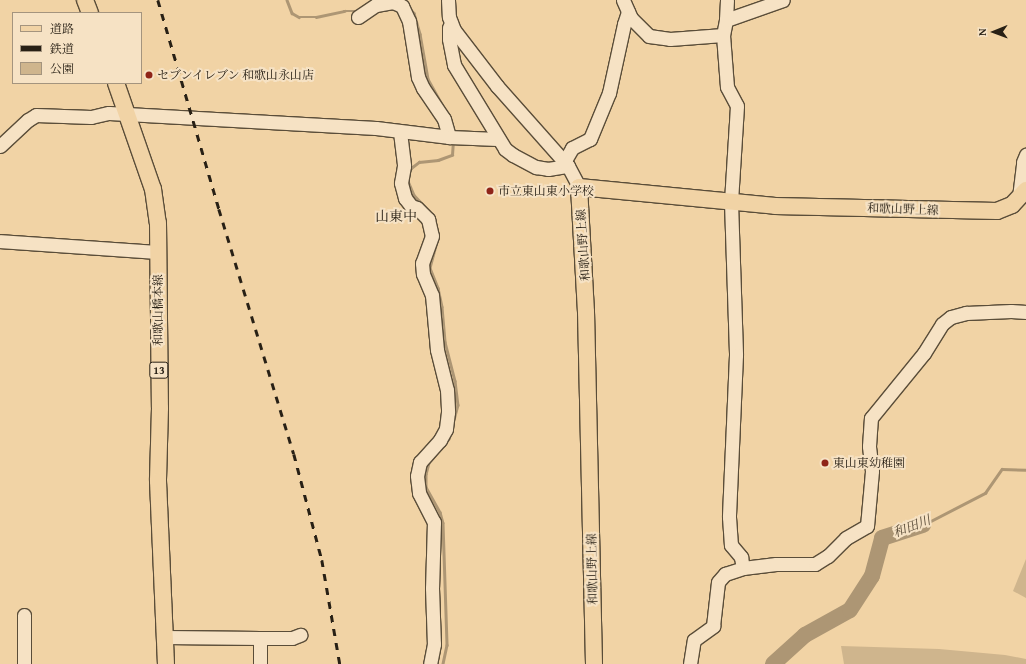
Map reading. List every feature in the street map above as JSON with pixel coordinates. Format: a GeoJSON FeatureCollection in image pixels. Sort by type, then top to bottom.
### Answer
{"type":"FeatureCollection","features":[{"type":"Feature","properties":{"kind":"main road"},"geometry":{"type":"LineString","coordinates":[[85,0],[90,12]]}},
{"type":"Feature","properties":{"kind":"main road","name":"和歌山橋本線"},"geometry":{"type":"LineString","coordinates":[[116,84],[153,189],[158,223],[158,481],[166,664]]}},
{"type":"Feature","properties":{"kind":"main road","name":"和歌山野上線"},"geometry":{"type":"LineString","coordinates":[[594,664],[586,312],[579,187],[775,206],[997,211],[1012,205],[1022,194]]}},
{"type":"Feature","properties":{"kind":"street"},"geometry":{"type":"LineString","coordinates":[[448,0],[454,30],[497,86],[566,164],[579,187]]}},
{"type":"Feature","properties":{"kind":"street"},"geometry":{"type":"LineString","coordinates":[[623,0],[631,18],[649,36],[670,39],[722,35]]}},
{"type":"Feature","properties":{"kind":"street"},"geometry":{"type":"LineString","coordinates":[[727,0],[726,20],[722,35],[727,87],[737,106],[731,202],[736,355],[729,517],[731,545],[741,557],[743,568]]}},
{"type":"Feature","properties":{"kind":"street"},"geometry":{"type":"LineString","coordinates":[[726,20],[783,0]]}},
{"type":"Feature","properties":{"kind":"street"},"geometry":{"type":"LineString","coordinates":[[358,17],[376,5],[393,2],[402,6],[409,21],[418,77],[423,88],[444,119],[449,138]]}},
{"type":"Feature","properties":{"kind":"street"},"geometry":{"type":"LineString","coordinates":[[566,164],[572,148],[590,139],[609,93],[628,12]]}},
{"type":"Feature","properties":{"kind":"street"},"geometry":{"type":"LineString","coordinates":[[452,23],[449,28],[449,39],[454,66],[497,139],[505,149],[536,167],[553,168],[566,164]]}},
{"type":"Feature","properties":{"kind":"street"},"geometry":{"type":"LineString","coordinates":[[0,146],[28,120],[36,115],[91,117],[108,113],[376,128],[449,138],[497,139]]}},
{"type":"Feature","properties":{"kind":"street"},"geometry":{"type":"LineString","coordinates":[[400,132],[404,166],[401,184],[405,198],[411,206],[417,208],[428,219],[432,236],[422,263],[422,268],[432,295],[437,350],[447,390],[448,412],[446,429],[440,440],[420,462],[417,476],[419,493],[434,522],[432,588],[434,644],[430,664]]}},
{"type":"Feature","properties":{"kind":"street"},"geometry":{"type":"LineString","coordinates":[[1022,194],[1023,162],[1026,155]]}},
{"type":"Feature","properties":{"kind":"street"},"geometry":{"type":"LineString","coordinates":[[0,241],[158,252]]}},
{"type":"Feature","properties":{"kind":"street"},"geometry":{"type":"LineString","coordinates":[[690,664],[694,640],[713,626],[718,582],[725,574],[743,568],[776,564],[815,564],[828,556],[846,538],[867,526],[872,472],[869,446],[871,418],[924,353],[942,324],[951,317],[966,314],[1011,311],[1026,312]]}},
{"type":"Feature","properties":{"kind":"street"},"geometry":{"type":"LineString","coordinates":[[24,615],[24,664]]}},
{"type":"Feature","properties":{"kind":"street"},"geometry":{"type":"LineString","coordinates":[[165,637],[292,638],[300,635]]}},
{"type":"Feature","properties":{"kind":"street"},"geometry":{"type":"LineString","coordinates":[[260,638],[260,664]]}},
{"type":"Feature","properties":{"kind":"green space"},"geometry":{"type":"Polygon","coordinates":[[[1026,559],[1026,598],[1013,591],[1026,559]]]}},
{"type":"Feature","properties":{"kind":"green space"},"geometry":{"type":"Polygon","coordinates":[[[841,646],[939,649],[1005,655],[1026,659],[1026,664],[844,664],[841,646]]]}},
{"type":"Feature","properties":{"kind":"waterway"},"geometry":{"type":"LineString","coordinates":[[287,0],[292,13],[299,17],[316,17],[344,11],[358,11]]}},
{"type":"Feature","properties":{"kind":"waterway"},"geometry":{"type":"LineString","coordinates":[[409,8],[414,13],[420,34],[428,79],[443,106]]}},
{"type":"Feature","properties":{"kind":"waterway"},"geometry":{"type":"LineString","coordinates":[[409,172],[411,168],[419,162],[438,160],[452,155],[453,140]]}},
{"type":"Feature","properties":{"kind":"waterway"},"geometry":{"type":"LineString","coordinates":[[408,177],[408,181],[414,195],[430,212]]}},
{"type":"Feature","properties":{"kind":"waterway"},"geometry":{"type":"LineString","coordinates":[[438,238],[430,268],[438,288],[442,307],[445,342],[455,381],[458,405],[449,439],[429,463],[426,474],[426,487],[440,512],[443,523],[447,645],[443,664]]}},
{"type":"Feature","properties":{"kind":"waterway","name":"和田川"},"geometry":{"type":"LineString","coordinates":[[923,525],[985,493],[1002,469],[1026,470]]}},
{"type":"Feature","properties":{"kind":"waterway","name":"和田川"},"geometry":{"type":"LineString","coordinates":[[773,664],[805,635],[850,610],[872,576],[882,538],[923,525]]}},
{"type":"Feature","properties":{"kind":"railway"},"geometry":{"type":"LineString","coordinates":[[158,0],[219,209],[294,454],[322,560],[340,664]]}},
{"type":"Feature","properties":{"kind":"place","name":"セブンイレブン 和歌山永山店"},"geometry":{"type":"Point","coordinates":[149,75]}},
{"type":"Feature","properties":{"kind":"place","name":"市立東山東小学校"},"geometry":{"type":"Point","coordinates":[490,191]}},
{"type":"Feature","properties":{"kind":"place","name":"東山東幼稚園"},"geometry":{"type":"Point","coordinates":[825,463]}},
{"type":"Feature","properties":{"kind":"district","name":"山東中"},"geometry":{"type":"Point","coordinates":[396,216]}}]}
